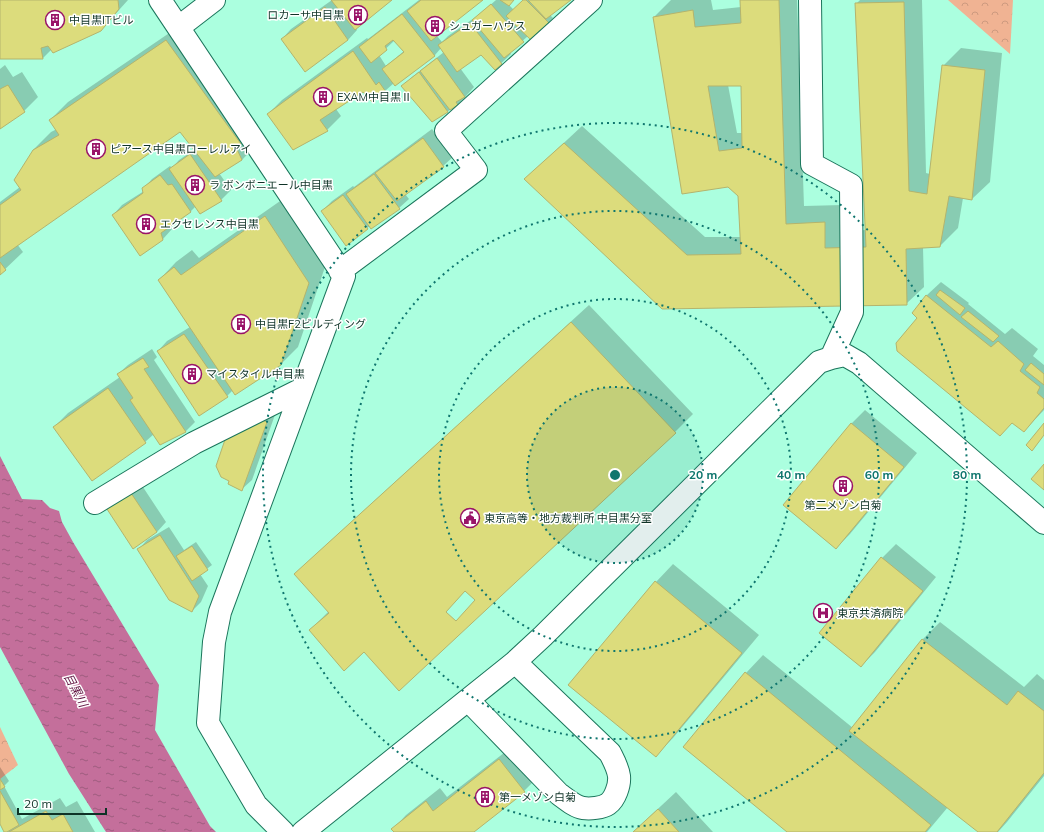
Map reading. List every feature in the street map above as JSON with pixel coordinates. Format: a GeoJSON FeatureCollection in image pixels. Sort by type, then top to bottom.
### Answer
{"type":"FeatureCollection","features":[{"type":"Feature","properties":{"kind":"street"},"geometry":{"type":"LineString","coordinates":[[160,0],[344,276],[220,612],[214,642],[208,723],[256,805],[283,832]]}},
{"type":"Feature","properties":{"kind":"street"},"geometry":{"type":"LineString","coordinates":[[179,27],[214,0]]}},
{"type":"Feature","properties":{"kind":"street"},"geometry":{"type":"LineString","coordinates":[[340,271],[476,170],[446,131],[591,0]]}},
{"type":"Feature","properties":{"kind":"street"},"geometry":{"type":"LineString","coordinates":[[810,0],[812,164],[851,185],[852,312],[831,358]]}},
{"type":"Feature","properties":{"kind":"street"},"geometry":{"type":"LineString","coordinates":[[303,832],[515,662],[819,362],[845,355],[859,363],[1044,523]]}},
{"type":"Feature","properties":{"kind":"street"},"geometry":{"type":"LineString","coordinates":[[95,503],[194,443],[302,389]]}},
{"type":"Feature","properties":{"kind":"street"},"geometry":{"type":"LineString","coordinates":[[468,700],[559,794],[582,808],[595,808],[608,804],[618,790],[619,778],[617,765],[610,753],[515,662]]}},
{"type":"Feature","properties":{"kind":"green space"},"geometry":{"type":"Polygon","coordinates":[[[948,0],[1013,0],[1010,54],[948,0]]]}},
{"type":"Feature","properties":{"kind":"green space"},"geometry":{"type":"Polygon","coordinates":[[[0,727],[18,765],[0,779],[0,727]]]}},
{"type":"Feature","properties":{"kind":"water","name":"目黒川"},"geometry":{"type":"Polygon","coordinates":[[[0,456],[22,499],[42,500],[50,508],[59,511],[62,522],[73,542],[159,685],[155,730],[210,826],[216,832],[106,832],[69,774],[0,647],[0,456]]]}},
{"type":"Feature","properties":{"kind":"building","name":"中目黒ITビル"},"geometry":{"type":"Polygon","coordinates":[[[0,0],[118,0],[119,9],[101,31],[53,53],[48,46],[41,48],[43,59],[0,59],[0,0]]]}},
{"type":"Feature","properties":{"kind":"building","name":"ロカーサ中目黒"},"geometry":{"type":"Polygon","coordinates":[[[331,0],[392,0],[355,30],[331,0]]]}},
{"type":"Feature","properties":{"kind":"building","name":"シュガーハウス"},"geometry":{"type":"Polygon","coordinates":[[[421,0],[483,0],[431,41],[407,11],[421,0]]]}},
{"type":"Feature","properties":{"kind":"building"},"geometry":{"type":"Polygon","coordinates":[[[500,0],[514,0],[509,6],[500,0]]]}},
{"type":"Feature","properties":{"kind":"building"},"geometry":{"type":"Polygon","coordinates":[[[523,0],[526,0],[549,23],[532,41],[506,16],[523,0]]]}},
{"type":"Feature","properties":{"kind":"building"},"geometry":{"type":"Polygon","coordinates":[[[528,0],[571,0],[546,19],[528,0]]]}},
{"type":"Feature","properties":{"kind":"building"},"geometry":{"type":"Polygon","coordinates":[[[740,0],[779,0],[786,224],[825,222],[825,248],[866,247],[855,3],[904,2],[909,191],[927,194],[942,65],[985,70],[972,200],[949,196],[940,247],[906,249],[907,305],[662,309],[524,179],[564,143],[687,255],[741,254],[738,196],[728,187],[682,194],[653,17],[693,10],[695,27],[741,23],[740,0]],[[708,86],[719,151],[742,148],[741,86],[708,86]]]}},
{"type":"Feature","properties":{"kind":"building"},"geometry":{"type":"Polygon","coordinates":[[[491,4],[524,42],[504,58],[472,20],[491,4]]]}},
{"type":"Feature","properties":{"kind":"building"},"geometry":{"type":"Polygon","coordinates":[[[325,7],[348,40],[305,72],[281,39],[325,7]]]}},
{"type":"Feature","properties":{"kind":"building"},"geometry":{"type":"Polygon","coordinates":[[[402,14],[435,56],[395,86],[382,69],[404,52],[393,40],[385,46],[387,50],[371,63],[359,47],[402,14]]]}},
{"type":"Feature","properties":{"kind":"building"},"geometry":{"type":"Polygon","coordinates":[[[470,23],[502,64],[495,70],[481,55],[457,72],[438,45],[470,23]]]}},
{"type":"Feature","properties":{"kind":"building","name":"ピアース中目黒ローレルアイ"},"geometry":{"type":"Polygon","coordinates":[[[166,40],[241,144],[236,147],[242,160],[215,177],[180,132],[0,258],[0,205],[21,190],[14,180],[33,150],[59,135],[49,120],[166,40]]]}},
{"type":"Feature","properties":{"kind":"building","name":"EXAM中目黒Ⅱ"},"geometry":{"type":"Polygon","coordinates":[[[353,51],[376,85],[379,82],[386,92],[372,102],[363,92],[320,120],[328,131],[293,150],[267,114],[353,51]]]}},
{"type":"Feature","properties":{"kind":"building"},"geometry":{"type":"Polygon","coordinates":[[[437,58],[465,97],[456,102],[458,105],[450,110],[420,71],[437,58]]]}},
{"type":"Feature","properties":{"kind":"building"},"geometry":{"type":"Polygon","coordinates":[[[419,72],[448,112],[432,122],[401,86],[419,72]]]}},
{"type":"Feature","properties":{"kind":"building"},"geometry":{"type":"Polygon","coordinates":[[[8,85],[25,112],[0,129],[0,89],[8,85]]]}},
{"type":"Feature","properties":{"kind":"building"},"geometry":{"type":"Polygon","coordinates":[[[423,138],[444,167],[397,201],[375,173],[423,138]]]}},
{"type":"Feature","properties":{"kind":"building","name":"ラ ボンボニエール中目黒"},"geometry":{"type":"Polygon","coordinates":[[[190,154],[222,201],[200,214],[169,169],[190,154]]]}},
{"type":"Feature","properties":{"kind":"building"},"geometry":{"type":"Polygon","coordinates":[[[374,174],[400,209],[371,229],[346,194],[374,174]]]}},
{"type":"Feature","properties":{"kind":"building","name":"エクセレンス中目黒"},"geometry":{"type":"Polygon","coordinates":[[[160,175],[168,185],[172,184],[191,212],[161,233],[163,240],[140,256],[112,215],[143,193],[142,188],[160,175]]]}},
{"type":"Feature","properties":{"kind":"building"},"geometry":{"type":"Polygon","coordinates":[[[343,195],[368,229],[346,246],[321,211],[343,195]]]}},
{"type":"Feature","properties":{"kind":"building","name":"中目黒F2ビルディング"},"geometry":{"type":"Polygon","coordinates":[[[265,216],[309,283],[281,365],[235,395],[158,280],[174,267],[181,275],[265,216]]]}},
{"type":"Feature","properties":{"kind":"building"},"geometry":{"type":"Polygon","coordinates":[[[0,262],[6,270],[0,275],[0,262]]]}},
{"type":"Feature","properties":{"kind":"building"},"geometry":{"type":"Polygon","coordinates":[[[940,290],[965,308],[960,315],[936,295],[940,290]]]}},
{"type":"Feature","properties":{"kind":"building"},"geometry":{"type":"Polygon","coordinates":[[[926,295],[991,347],[998,341],[1024,364],[1020,371],[1040,387],[1037,393],[1044,399],[1044,408],[1024,432],[1012,423],[1000,436],[897,351],[896,343],[917,318],[912,313],[926,295]]]}},
{"type":"Feature","properties":{"kind":"building"},"geometry":{"type":"Polygon","coordinates":[[[968,311],[999,336],[993,342],[961,317],[968,311]]]}},
{"type":"Feature","properties":{"kind":"building","name":"東京高等・地方裁判所 中目黒分室"},"geometry":{"type":"Polygon","coordinates":[[[571,322],[676,433],[399,691],[364,652],[344,671],[309,630],[329,613],[294,574],[571,322]]]}},
{"type":"Feature","properties":{"kind":"building","name":"マイスタイル中目黒"},"geometry":{"type":"Polygon","coordinates":[[[184,334],[228,397],[199,416],[157,351],[184,334]]]}},
{"type":"Feature","properties":{"kind":"building"},"geometry":{"type":"Polygon","coordinates":[[[143,358],[149,367],[144,369],[186,432],[160,445],[130,400],[133,398],[117,374],[143,358]]]}},
{"type":"Feature","properties":{"kind":"building"},"geometry":{"type":"Polygon","coordinates":[[[1031,363],[1044,374],[1044,385],[1025,370],[1031,363]]]}},
{"type":"Feature","properties":{"kind":"building"},"geometry":{"type":"Polygon","coordinates":[[[108,388],[146,443],[92,481],[53,427],[108,388]]]}},
{"type":"Feature","properties":{"kind":"building"},"geometry":{"type":"Polygon","coordinates":[[[255,417],[267,422],[242,491],[228,484],[229,481],[221,477],[216,466],[229,428],[255,417]]]}},
{"type":"Feature","properties":{"kind":"building","name":"第二メゾン白菊"},"geometry":{"type":"Polygon","coordinates":[[[851,423],[904,467],[836,549],[783,505],[851,423]]]}},
{"type":"Feature","properties":{"kind":"building"},"geometry":{"type":"Polygon","coordinates":[[[1044,423],[1044,435],[1032,451],[1026,445],[1044,423]]]}},
{"type":"Feature","properties":{"kind":"building"},"geometry":{"type":"Polygon","coordinates":[[[1044,464],[1044,490],[1031,479],[1044,464]]]}},
{"type":"Feature","properties":{"kind":"building"},"geometry":{"type":"Polygon","coordinates":[[[129,490],[157,532],[133,549],[105,506],[129,490]]]}},
{"type":"Feature","properties":{"kind":"building"},"geometry":{"type":"Polygon","coordinates":[[[160,535],[199,596],[192,612],[169,600],[137,549],[160,535]]]}},
{"type":"Feature","properties":{"kind":"building"},"geometry":{"type":"Polygon","coordinates":[[[192,546],[208,570],[192,581],[176,556],[192,546]]]}},
{"type":"Feature","properties":{"kind":"building"},"geometry":{"type":"Polygon","coordinates":[[[881,557],[923,591],[861,667],[819,633],[881,557]]]}},
{"type":"Feature","properties":{"kind":"building"},"geometry":{"type":"Polygon","coordinates":[[[655,581],[742,653],[656,757],[568,685],[655,581]]]}},
{"type":"Feature","properties":{"kind":"building"},"geometry":{"type":"Polygon","coordinates":[[[465,591],[475,600],[456,621],[446,612],[465,591]]]}},
{"type":"Feature","properties":{"kind":"building"},"geometry":{"type":"Polygon","coordinates":[[[922,639],[1007,705],[1018,691],[1044,711],[1044,773],[997,832],[978,832],[849,731],[922,639]]]}},
{"type":"Feature","properties":{"kind":"building"},"geometry":{"type":"Polygon","coordinates":[[[745,672],[931,825],[925,832],[787,832],[683,747],[745,672]]]}},
{"type":"Feature","properties":{"kind":"building","name":"第一メゾン白菊"},"geometry":{"type":"Polygon","coordinates":[[[499,759],[525,792],[474,832],[394,832],[391,829],[426,801],[433,811],[499,759]]]}},
{"type":"Feature","properties":{"kind":"building"},"geometry":{"type":"Polygon","coordinates":[[[0,779],[5,787],[0,790],[0,779]]]}},
{"type":"Feature","properties":{"kind":"building"},"geometry":{"type":"Polygon","coordinates":[[[0,791],[19,825],[7,832],[4,832],[0,824],[0,791]]]}},
{"type":"Feature","properties":{"kind":"building"},"geometry":{"type":"Polygon","coordinates":[[[658,809],[679,832],[633,832],[658,809]]]}},
{"type":"Feature","properties":{"kind":"building"},"geometry":{"type":"Polygon","coordinates":[[[46,811],[52,820],[63,814],[73,832],[9,832],[46,811]]]}},
{"type":"Feature","properties":{"kind":"place","name":"ロカーサ中目黒"},"geometry":{"type":"Point","coordinates":[358,15]}},
{"type":"Feature","properties":{"kind":"place","name":"中目黒ITビル"},"geometry":{"type":"Point","coordinates":[55,20]}},
{"type":"Feature","properties":{"kind":"place","name":"シュガーハウス"},"geometry":{"type":"Point","coordinates":[435,26]}},
{"type":"Feature","properties":{"kind":"place","name":"EXAM中目黒Ⅱ"},"geometry":{"type":"Point","coordinates":[323,97]}},
{"type":"Feature","properties":{"kind":"place","name":"ピアース中目黒ローレルアイ"},"geometry":{"type":"Point","coordinates":[96,149]}},
{"type":"Feature","properties":{"kind":"place","name":"ラ ボンボニエール中目黒"},"geometry":{"type":"Point","coordinates":[195,185]}},
{"type":"Feature","properties":{"kind":"place","name":"エクセレンス中目黒"},"geometry":{"type":"Point","coordinates":[146,224]}},
{"type":"Feature","properties":{"kind":"place","name":"中目黒F2ビルディング"},"geometry":{"type":"Point","coordinates":[241,324]}},
{"type":"Feature","properties":{"kind":"place","name":"マイスタイル中目黒"},"geometry":{"type":"Point","coordinates":[192,374]}},
{"type":"Feature","properties":{"kind":"place","name":"第二メゾン白菊"},"geometry":{"type":"Point","coordinates":[843,486]}},
{"type":"Feature","properties":{"kind":"place","name":"東京高等・地方裁判所 中目黒分室"},"geometry":{"type":"Point","coordinates":[470,518]}},
{"type":"Feature","properties":{"kind":"place","name":"東京共済病院"},"geometry":{"type":"Point","coordinates":[823,613]}},
{"type":"Feature","properties":{"kind":"place","name":"第一メゾン白菊"},"geometry":{"type":"Point","coordinates":[485,797]}}]}
